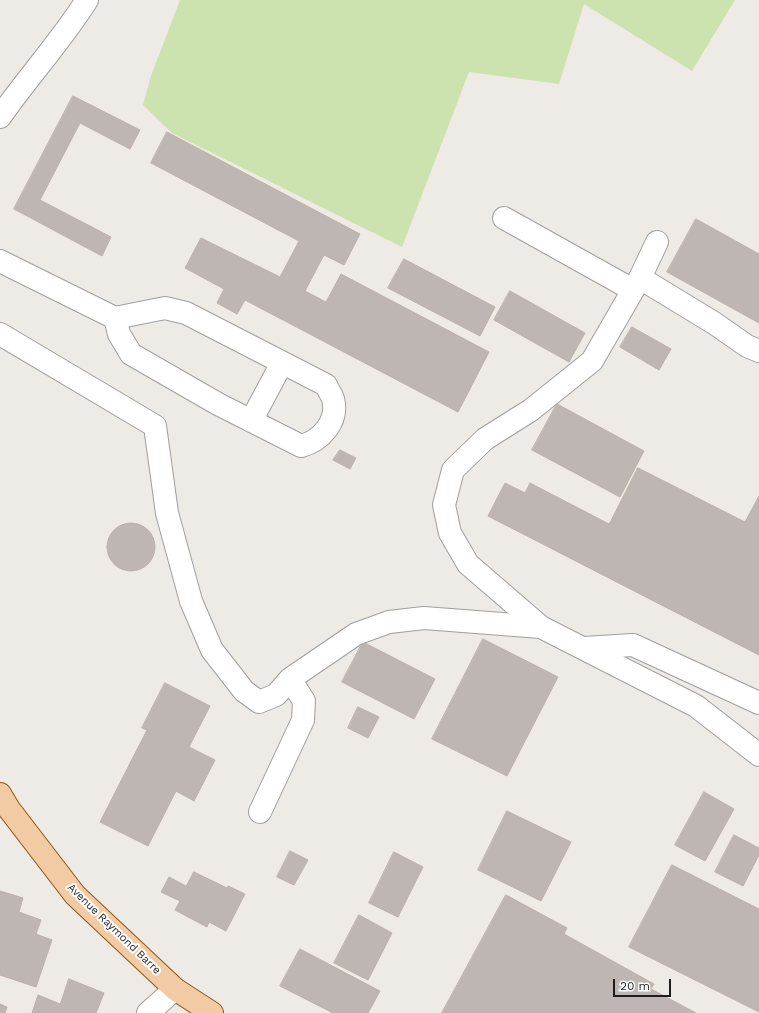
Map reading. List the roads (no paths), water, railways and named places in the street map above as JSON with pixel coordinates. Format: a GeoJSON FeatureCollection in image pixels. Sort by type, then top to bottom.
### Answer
{"type":"FeatureCollection","features":[{"type":"Feature","properties":{"kind":"main road","name":"Avenue Raymond Barre"},"geometry":{"type":"LineString","coordinates":[[0,794],[9,809],[75,895],[175,988],[212,1013]]}},
{"type":"Feature","properties":{"kind":"lane"},"geometry":{"type":"LineString","coordinates":[[0,117],[26,81],[74,21],[87,0]]}},
{"type":"Feature","properties":{"kind":"lane"},"geometry":{"type":"LineString","coordinates":[[504,218],[714,323],[747,346],[759,351]]}},
{"type":"Feature","properties":{"kind":"lane"},"geometry":{"type":"LineString","coordinates":[[657,242],[636,284],[592,361],[531,410],[485,439],[453,470],[444,505],[450,533],[468,564],[541,627],[696,706],[759,755]]}},
{"type":"Feature","properties":{"kind":"lane"},"geometry":{"type":"LineString","coordinates":[[0,261],[115,318],[165,308],[186,313],[326,385],[333,398],[334,415],[324,433],[310,444],[301,446],[164,374],[131,354],[119,334],[115,318]]}},
{"type":"Feature","properties":{"kind":"lane"},"geometry":{"type":"LineString","coordinates":[[0,334],[156,426],[167,513],[192,601],[212,650],[244,691],[259,702],[276,695],[290,679],[356,634],[389,622],[424,618],[541,627]]}},
{"type":"Feature","properties":{"kind":"lane"},"geometry":{"type":"LineString","coordinates":[[251,421],[282,363]]}},
{"type":"Feature","properties":{"kind":"lane"},"geometry":{"type":"LineString","coordinates":[[584,648],[633,645],[759,703]]}},
{"type":"Feature","properties":{"kind":"lane"},"geometry":{"type":"LineString","coordinates":[[260,812],[303,720],[304,701],[290,679]]}},
{"type":"Feature","properties":{"kind":"lane"},"geometry":{"type":"LineString","coordinates":[[148,1013],[175,988]]}}]}
